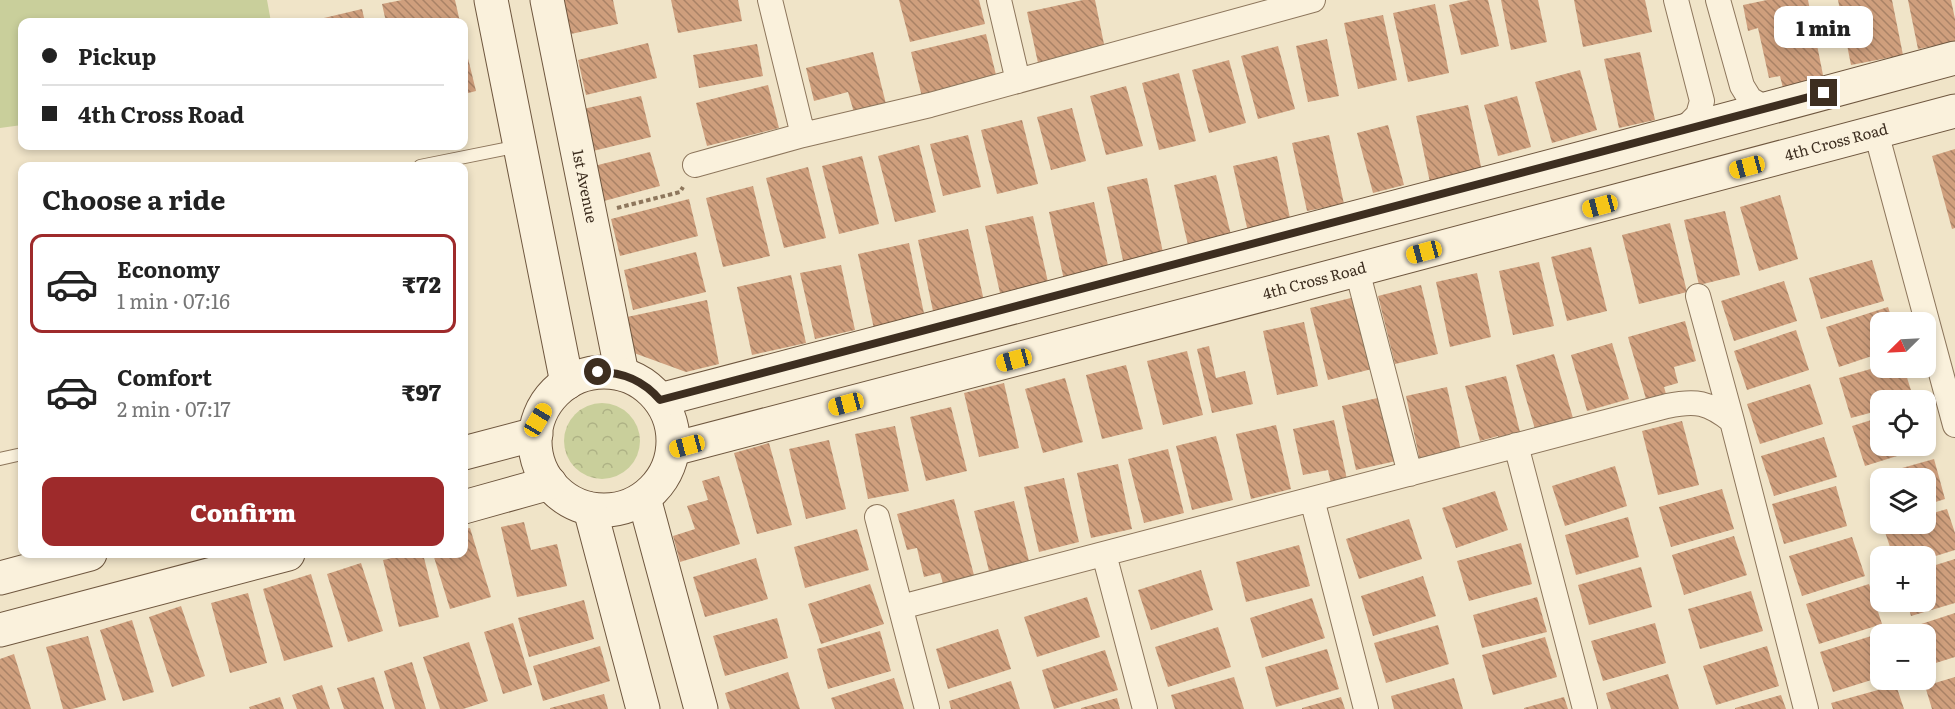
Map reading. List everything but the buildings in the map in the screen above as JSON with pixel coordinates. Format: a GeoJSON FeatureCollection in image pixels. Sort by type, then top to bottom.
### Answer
{"type":"FeatureCollection","features":[{"type":"Feature","properties":{"kind":"street"},"geometry":{"type":"LineString","coordinates":[[491,0],[567,383]]}},
{"type":"Feature","properties":{"kind":"street","name":"1st Avenue"},"geometry":{"type":"LineString","coordinates":[[547,0],[622,374]]}},
{"type":"Feature","properties":{"kind":"street"},"geometry":{"type":"LineString","coordinates":[[770,0],[803,135]]}},
{"type":"Feature","properties":{"kind":"street"},"geometry":{"type":"LineString","coordinates":[[999,0],[1018,81]]}},
{"type":"Feature","properties":{"kind":"street"},"geometry":{"type":"LineString","coordinates":[[695,165],[803,135],[930,105],[1018,81],[1230,11],[1313,0]]}},
{"type":"Feature","properties":{"kind":"street"},"geometry":{"type":"LineString","coordinates":[[1676,0],[1702,101],[1698,115],[1683,130]]}},
{"type":"Feature","properties":{"kind":"street"},"geometry":{"type":"LineString","coordinates":[[1718,0],[1742,86],[1750,99],[1765,108]]}},
{"type":"Feature","properties":{"kind":"street"},"geometry":{"type":"LineString","coordinates":[[660,400],[1955,58]]}},
{"type":"Feature","properties":{"kind":"street","name":"4th Cross Road"},"geometry":{"type":"LineString","coordinates":[[673,449],[1955,111]]}},
{"type":"Feature","properties":{"kind":"street"},"geometry":{"type":"LineString","coordinates":[[1876,132],[1955,425]]}},
{"type":"Feature","properties":{"kind":"street"},"geometry":{"type":"LineString","coordinates":[[1605,152],[1616,157],[1626,173],[1627,185],[1622,197],[1617,201]]}},
{"type":"Feature","properties":{"kind":"street"},"geometry":{"type":"LineString","coordinates":[[1572,160],[1558,178],[1560,192],[1563,200],[1570,207],[1582,211]]}},
{"type":"Feature","properties":{"kind":"street"},"geometry":{"type":"LineString","coordinates":[[1357,270],[1410,474]]}},
{"type":"Feature","properties":{"kind":"street"},"geometry":{"type":"LineString","coordinates":[[1698,296],[1806,709]]}},
{"type":"Feature","properties":{"kind":"street"},"geometry":{"type":"LineString","coordinates":[[965,320],[976,326],[986,342],[987,354],[977,370]]}},
{"type":"Feature","properties":{"kind":"street"},"geometry":{"type":"LineString","coordinates":[[932,328],[918,346],[920,361],[923,369],[930,376],[942,379]]}},
{"type":"Feature","properties":{"kind":"street"},"geometry":{"type":"LineString","coordinates":[[598,372],[622,374],[644,384],[660,400],[670,419],[673,449],[669,467],[653,491],[644,498],[633,504],[610,510],[590,509],[565,497],[550,483],[538,461],[536,434],[538,420],[554,394],[567,383],[575,378],[598,372]]}},
{"type":"Feature","properties":{"kind":"street"},"geometry":{"type":"LineString","coordinates":[[901,608],[1686,402],[1706,403],[1732,421]]}},
{"type":"Feature","properties":{"kind":"street"},"geometry":{"type":"LineString","coordinates":[[468,452],[536,434]]}},
{"type":"Feature","properties":{"kind":"street"},"geometry":{"type":"LineString","coordinates":[[1516,445],[1585,709]]}},
{"type":"Feature","properties":{"kind":"street"},"geometry":{"type":"LineString","coordinates":[[468,506],[550,483]]}},
{"type":"Feature","properties":{"kind":"street"},"geometry":{"type":"LineString","coordinates":[[644,498],[701,709]]}},
{"type":"Feature","properties":{"kind":"street"},"geometry":{"type":"LineString","coordinates":[[1312,499],[1366,709]]}},
{"type":"Feature","properties":{"kind":"street"},"geometry":{"type":"LineString","coordinates":[[590,509],[643,709]]}},
{"type":"Feature","properties":{"kind":"street"},"geometry":{"type":"LineString","coordinates":[[877,517],[927,709]]}},
{"type":"Feature","properties":{"kind":"street"},"geometry":{"type":"LineString","coordinates":[[1104,554],[1145,709]]}},
{"type":"Feature","properties":{"kind":"street"},"geometry":{"type":"LineString","coordinates":[[0,578],[68,558]]}},
{"type":"Feature","properties":{"kind":"street"},"geometry":{"type":"LineString","coordinates":[[0,630],[273,558]]}},
{"type":"Feature","properties":{"kind":"lane"},"geometry":{"type":"LineString","coordinates":[[439,162],[520,145]]}},
{"type":"Feature","properties":{"kind":"lane"},"geometry":{"type":"LineString","coordinates":[[0,459],[18,455]]}},
{"type":"Feature","properties":{"kind":"path"},"geometry":{"type":"LineString","coordinates":[[590,214],[680,192],[695,165]]}},
{"type":"Feature","properties":{"kind":"green space"},"geometry":{"type":"Polygon","coordinates":[[[0,0],[267,0],[270,18],[18,18],[18,126],[0,128],[0,0]]]}},
{"type":"Feature","properties":{"kind":"green space"},"geometry":{"type":"Polygon","coordinates":[[[595,403],[609,403],[623,409],[634,420],[640,434],[637,456],[629,468],[609,479],[595,479],[581,473],[570,462],[564,448],[564,434],[570,420],[581,409],[595,403]]]}},
{"type":"Feature","properties":{"kind":"route"},"geometry":{"type":"LineString","coordinates":[[598,372],[622,374],[644,384],[660,400],[1824,93]]}}]}
